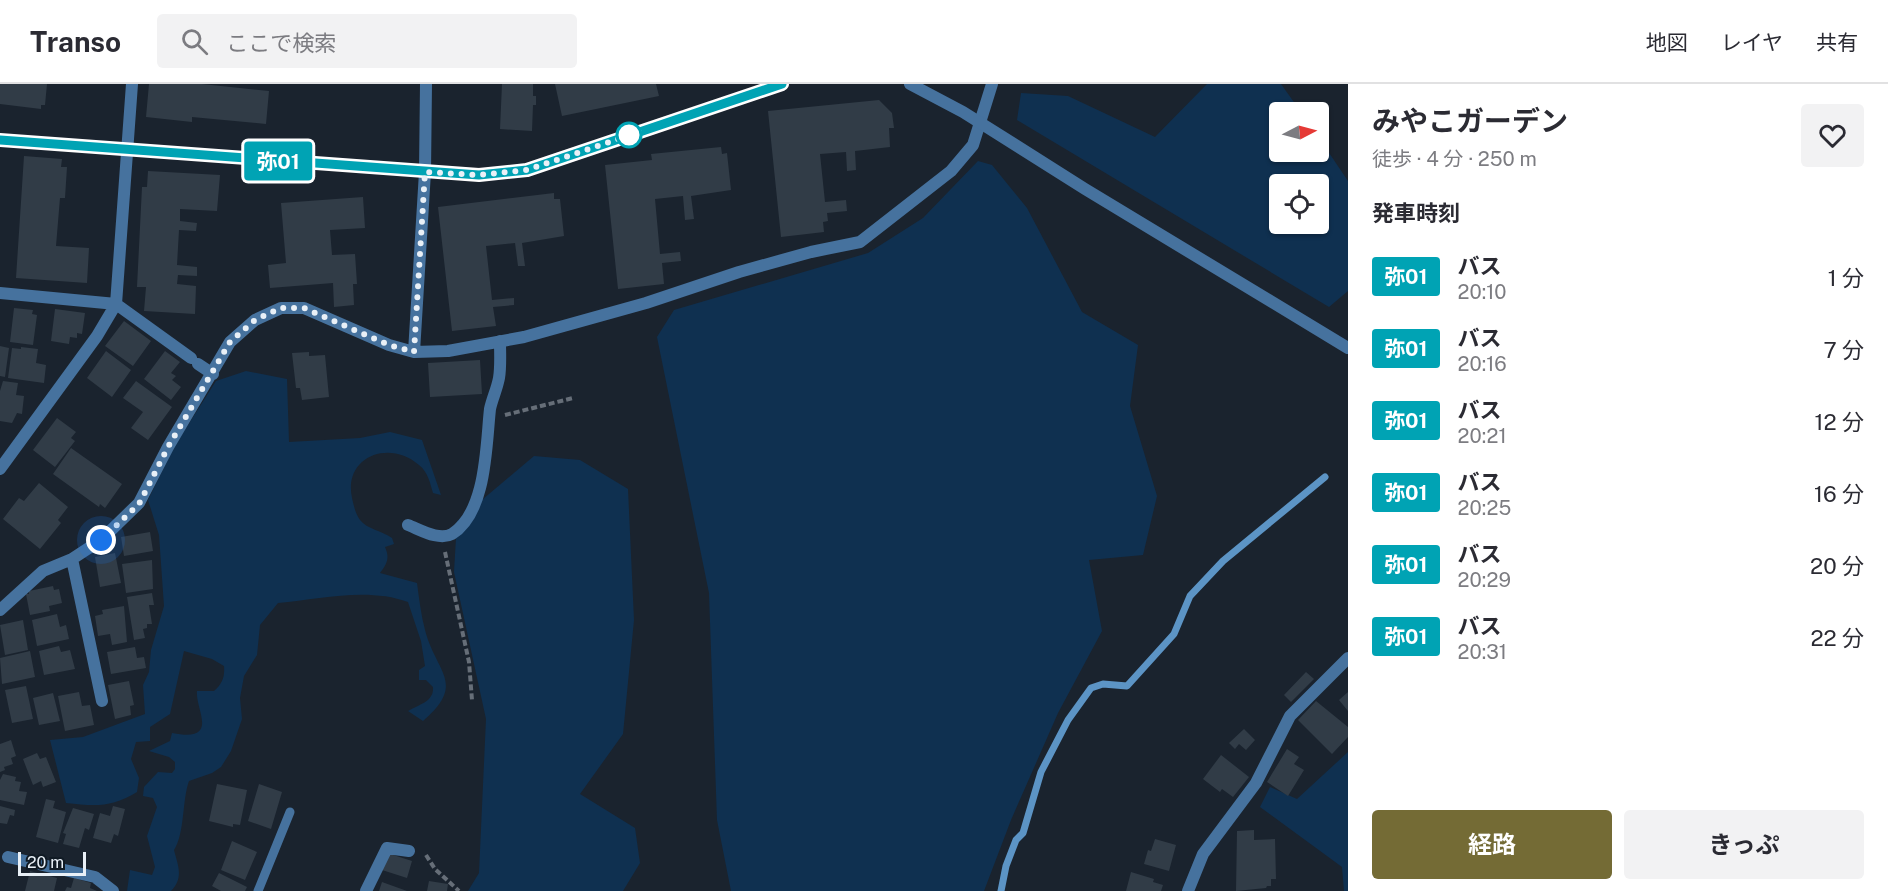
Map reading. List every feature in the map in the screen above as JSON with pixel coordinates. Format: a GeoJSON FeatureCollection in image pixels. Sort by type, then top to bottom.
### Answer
{"type":"FeatureCollection","features":[{"type":"Feature","properties":{"kind":"street"},"geometry":{"type":"LineString","coordinates":[[0,468],[97,336],[116,304],[132,84]]}},
{"type":"Feature","properties":{"kind":"street"},"geometry":{"type":"LineString","coordinates":[[414,352],[425,172],[426,84]]}},
{"type":"Feature","properties":{"kind":"street"},"geometry":{"type":"LineString","coordinates":[[0,140],[479,175],[527,170],[782,84]]}},
{"type":"Feature","properties":{"kind":"street"},"geometry":{"type":"LineString","coordinates":[[910,84],[963,112],[1085,189],[1348,348]]}},
{"type":"Feature","properties":{"kind":"street"},"geometry":{"type":"LineString","coordinates":[[0,605],[43,572],[72,559],[101,540],[139,504],[168,447],[230,342],[255,320],[281,308],[304,308],[389,345],[414,352],[448,351],[500,341],[646,303],[739,272],[811,252],[860,242],[951,171],[973,145],[992,84]]}},
{"type":"Feature","properties":{"kind":"street"},"geometry":{"type":"LineString","coordinates":[[0,293],[116,304],[213,374]]}},
{"type":"Feature","properties":{"kind":"street"},"geometry":{"type":"LineString","coordinates":[[408,525],[442,537],[452,534],[463,523],[476,500],[487,464],[490,418],[499,377],[500,341]]}},
{"type":"Feature","properties":{"kind":"street"},"geometry":{"type":"LineString","coordinates":[[72,559],[102,701]]}},
{"type":"Feature","properties":{"kind":"street"},"geometry":{"type":"LineString","coordinates":[[1188,891],[1203,854],[1256,783],[1290,716],[1348,658]]}},
{"type":"Feature","properties":{"kind":"street"},"geometry":{"type":"LineString","coordinates":[[366,891],[387,848],[409,851]]}},
{"type":"Feature","properties":{"kind":"street"},"geometry":{"type":"LineString","coordinates":[[9,857],[95,877],[112,891]]}},
{"type":"Feature","properties":{"kind":"lane"},"geometry":{"type":"LineString","coordinates":[[258,891],[290,812]]}},
{"type":"Feature","properties":{"kind":"path"},"geometry":{"type":"LineString","coordinates":[[490,418],[573,398]]}},
{"type":"Feature","properties":{"kind":"path"},"geometry":{"type":"LineString","coordinates":[[442,537],[469,662],[472,700]]}},
{"type":"Feature","properties":{"kind":"path"},"geometry":{"type":"LineString","coordinates":[[409,851],[420,851],[427,856],[435,868],[459,891]]}},
{"type":"Feature","properties":{"kind":"shaded area"},"geometry":{"type":"Polygon","coordinates":[[[1207,84],[1281,84],[1294,102],[1269,102],[1269,162],[1329,162],[1329,153],[1348,181],[1348,291],[1329,307],[1017,120],[1021,93],[1068,96],[1155,137],[1207,84]]]}},
{"type":"Feature","properties":{"kind":"shaded area"},"geometry":{"type":"Polygon","coordinates":[[[978,161],[992,165],[1027,208],[1082,312],[1138,345],[1130,406],[1157,496],[1143,555],[1089,560],[1102,631],[1058,713],[1011,820],[984,891],[731,891],[717,820],[709,593],[657,337],[674,310],[868,253],[923,218],[978,161]]]}},
{"type":"Feature","properties":{"kind":"shaded area"},"geometry":{"type":"Polygon","coordinates":[[[246,371],[287,379],[289,442],[360,438],[390,432],[422,440],[441,495],[433,493],[427,474],[419,465],[395,453],[383,453],[371,456],[355,471],[351,483],[352,498],[357,515],[363,523],[392,538],[394,544],[385,547],[387,561],[380,573],[417,583],[425,630],[445,677],[446,687],[436,708],[423,721],[408,711],[428,699],[433,692],[433,687],[426,680],[419,680],[419,670],[425,666],[421,641],[408,602],[377,595],[360,595],[278,603],[260,625],[257,655],[244,676],[240,698],[242,719],[231,751],[221,767],[212,773],[189,781],[182,826],[174,850],[179,871],[178,881],[171,891],[127,891],[130,870],[152,875],[155,867],[147,836],[157,807],[153,798],[143,796],[144,787],[158,772],[172,773],[175,769],[175,762],[169,757],[149,751],[170,741],[172,733],[187,735],[201,729],[197,691],[214,691],[222,680],[224,666],[212,659],[184,651],[170,714],[150,727],[150,741],[136,742],[131,759],[139,778],[137,792],[119,801],[103,805],[66,803],[50,740],[83,737],[145,714],[143,685],[149,672],[151,650],[164,606],[159,535],[148,500],[174,447],[216,381],[246,371]]]}},
{"type":"Feature","properties":{"kind":"shaded area"},"geometry":{"type":"Polygon","coordinates":[[[534,456],[580,460],[628,489],[634,620],[623,734],[580,794],[635,828],[640,863],[623,891],[468,891],[479,873],[486,719],[454,572],[457,521],[534,456]]]}},
{"type":"Feature","properties":{"kind":"shaded area"},"geometry":{"type":"Polygon","coordinates":[[[1348,752],[1348,891],[1344,891],[1342,867],[1260,807],[1270,787],[1297,799],[1348,752]]]}},
{"type":"Feature","properties":{"kind":"building"},"geometry":{"type":"Polygon","coordinates":[[[0,84],[47,84],[45,105],[41,105],[41,109],[0,104],[0,84]]]}},
{"type":"Feature","properties":{"kind":"building"},"geometry":{"type":"Polygon","coordinates":[[[149,84],[202,84],[269,91],[266,124],[192,117],[192,122],[146,117],[149,84]]]}},
{"type":"Feature","properties":{"kind":"building"},"geometry":{"type":"Polygon","coordinates":[[[502,84],[533,84],[536,105],[533,105],[532,131],[500,129],[502,84]]]}},
{"type":"Feature","properties":{"kind":"building"},"geometry":{"type":"Polygon","coordinates":[[[555,84],[656,84],[659,96],[562,116],[555,84]]]}},
{"type":"Feature","properties":{"kind":"building"},"geometry":{"type":"Polygon","coordinates":[[[879,100],[892,113],[894,128],[889,128],[890,147],[855,151],[856,170],[847,171],[846,152],[820,154],[825,202],[846,200],[847,211],[827,213],[828,221],[823,222],[824,232],[781,237],[768,111],[879,100]]]}},
{"type":"Feature","properties":{"kind":"building"},"geometry":{"type":"Polygon","coordinates":[[[721,147],[722,154],[727,153],[731,190],[691,196],[694,219],[685,220],[683,196],[655,199],[660,254],[680,252],[681,261],[662,263],[664,284],[618,289],[605,165],[652,160],[651,154],[721,147]]]}},
{"type":"Feature","properties":{"kind":"building"},"geometry":{"type":"Polygon","coordinates":[[[24,156],[62,159],[61,167],[67,167],[65,198],[60,198],[56,246],[89,248],[87,283],[16,278],[24,156]]]}},
{"type":"Feature","properties":{"kind":"building"},"geometry":{"type":"Polygon","coordinates":[[[148,171],[220,175],[217,211],[180,209],[180,221],[197,223],[196,231],[179,230],[177,265],[197,267],[197,276],[178,275],[177,284],[196,286],[195,314],[144,311],[146,287],[137,287],[142,187],[147,187],[148,171]]]}},
{"type":"Feature","properties":{"kind":"building"},"geometry":{"type":"Polygon","coordinates":[[[554,193],[554,199],[560,199],[564,236],[522,243],[525,266],[518,266],[515,243],[486,246],[492,300],[514,298],[514,305],[493,307],[496,326],[452,331],[438,207],[554,193]]]}},
{"type":"Feature","properties":{"kind":"building"},"geometry":{"type":"Polygon","coordinates":[[[363,197],[365,228],[330,230],[332,255],[355,254],[357,284],[353,284],[354,305],[334,307],[333,283],[270,288],[268,265],[286,263],[281,203],[363,197]]]}},
{"type":"Feature","properties":{"kind":"building"},"geometry":{"type":"Polygon","coordinates":[[[14,308],[33,310],[32,314],[37,315],[33,345],[10,342],[14,308]]]}},
{"type":"Feature","properties":{"kind":"building"},"geometry":{"type":"Polygon","coordinates":[[[55,309],[85,313],[82,334],[77,333],[77,338],[70,337],[69,344],[51,341],[55,309]]]}},
{"type":"Feature","properties":{"kind":"building"},"geometry":{"type":"Polygon","coordinates":[[[124,321],[151,341],[133,366],[105,346],[124,321]]]}},
{"type":"Feature","properties":{"kind":"building"},"geometry":{"type":"Polygon","coordinates":[[[0,346],[9,348],[5,377],[0,376],[0,346]]]}},
{"type":"Feature","properties":{"kind":"building"},"geometry":{"type":"Polygon","coordinates":[[[21,347],[38,349],[36,363],[46,365],[44,383],[8,378],[12,348],[21,349],[21,347]]]}},
{"type":"Feature","properties":{"kind":"building"},"geometry":{"type":"Polygon","coordinates":[[[106,351],[131,370],[112,397],[87,378],[106,351]]]}},
{"type":"Feature","properties":{"kind":"building"},"geometry":{"type":"Polygon","coordinates":[[[165,351],[180,362],[171,373],[176,376],[172,380],[181,387],[171,400],[144,379],[165,351]]]}},
{"type":"Feature","properties":{"kind":"building"},"geometry":{"type":"Polygon","coordinates":[[[309,352],[309,356],[325,355],[329,397],[302,400],[300,388],[296,388],[292,353],[309,352]]]}},
{"type":"Feature","properties":{"kind":"building"},"geometry":{"type":"Polygon","coordinates":[[[480,360],[482,394],[430,397],[428,363],[480,360]]]}},
{"type":"Feature","properties":{"kind":"building"},"geometry":{"type":"Polygon","coordinates":[[[3,381],[18,383],[16,395],[24,396],[22,414],[17,413],[12,423],[0,421],[0,391],[3,381]]]}},
{"type":"Feature","properties":{"kind":"building"},"geometry":{"type":"Polygon","coordinates":[[[136,381],[172,407],[148,440],[131,428],[143,412],[123,398],[136,381]]]}},
{"type":"Feature","properties":{"kind":"building"},"geometry":{"type":"Polygon","coordinates":[[[57,418],[76,432],[71,438],[75,441],[55,467],[33,450],[57,418]]]}},
{"type":"Feature","properties":{"kind":"building"},"geometry":{"type":"Polygon","coordinates":[[[71,448],[122,484],[105,508],[100,504],[99,507],[53,474],[71,448]]]}},
{"type":"Feature","properties":{"kind":"building"},"geometry":{"type":"Polygon","coordinates":[[[39,483],[68,507],[58,520],[61,523],[40,549],[3,519],[19,498],[24,501],[39,483]]]}},
{"type":"Feature","properties":{"kind":"building"},"geometry":{"type":"Polygon","coordinates":[[[150,532],[153,551],[124,556],[121,537],[150,532]]]}},
{"type":"Feature","properties":{"kind":"building"},"geometry":{"type":"Polygon","coordinates":[[[115,553],[121,583],[100,587],[95,557],[115,553]]]}},
{"type":"Feature","properties":{"kind":"building"},"geometry":{"type":"Polygon","coordinates":[[[152,560],[153,589],[126,593],[122,564],[152,560]]]}},
{"type":"Feature","properties":{"kind":"building"},"geometry":{"type":"Polygon","coordinates":[[[53,586],[54,590],[59,589],[62,603],[49,606],[50,611],[30,615],[26,594],[29,594],[29,591],[53,586]]]}},
{"type":"Feature","properties":{"kind":"building"},"geometry":{"type":"Polygon","coordinates":[[[152,593],[154,605],[149,605],[152,624],[147,624],[147,628],[143,629],[145,638],[134,640],[127,597],[152,593]]]}},
{"type":"Feature","properties":{"kind":"building"},"geometry":{"type":"Polygon","coordinates":[[[124,606],[127,642],[112,645],[110,634],[98,636],[95,616],[103,614],[102,610],[124,606]]]}},
{"type":"Feature","properties":{"kind":"building"},"geometry":{"type":"Polygon","coordinates":[[[57,614],[60,627],[66,625],[69,639],[37,646],[32,620],[57,614]]]}},
{"type":"Feature","properties":{"kind":"building"},"geometry":{"type":"Polygon","coordinates":[[[23,620],[28,650],[5,655],[0,625],[23,620]]]}},
{"type":"Feature","properties":{"kind":"building"},"geometry":{"type":"Polygon","coordinates":[[[59,646],[61,652],[70,650],[75,669],[44,675],[39,651],[59,646]]]}},
{"type":"Feature","properties":{"kind":"building"},"geometry":{"type":"Polygon","coordinates":[[[135,647],[137,658],[144,657],[146,668],[111,674],[107,652],[135,647]]]}},
{"type":"Feature","properties":{"kind":"building"},"geometry":{"type":"Polygon","coordinates":[[[30,651],[35,677],[2,684],[0,658],[30,651]]]}},
{"type":"Feature","properties":{"kind":"building"},"geometry":{"type":"Polygon","coordinates":[[[1306,672],[1314,679],[1291,702],[1284,695],[1306,672]]]}},
{"type":"Feature","properties":{"kind":"building"},"geometry":{"type":"Polygon","coordinates":[[[129,681],[134,705],[130,706],[131,715],[115,719],[108,685],[129,681]]]}},
{"type":"Feature","properties":{"kind":"building"},"geometry":{"type":"Polygon","coordinates":[[[26,686],[33,719],[12,723],[5,690],[26,686]]]}},
{"type":"Feature","properties":{"kind":"building"},"geometry":{"type":"Polygon","coordinates":[[[79,692],[82,706],[90,705],[94,725],[65,731],[58,696],[79,692]]]}},
{"type":"Feature","properties":{"kind":"building"},"geometry":{"type":"Polygon","coordinates":[[[1348,692],[1348,711],[1339,700],[1348,692]]]}},
{"type":"Feature","properties":{"kind":"building"},"geometry":{"type":"Polygon","coordinates":[[[53,693],[60,721],[39,725],[33,698],[53,693]]]}},
{"type":"Feature","properties":{"kind":"building"},"geometry":{"type":"Polygon","coordinates":[[[1316,701],[1348,727],[1348,737],[1332,754],[1298,720],[1316,701]]]}},
{"type":"Feature","properties":{"kind":"building"},"geometry":{"type":"Polygon","coordinates":[[[1244,729],[1255,740],[1246,750],[1239,744],[1235,749],[1229,743],[1244,729]]]}},
{"type":"Feature","properties":{"kind":"building"},"geometry":{"type":"Polygon","coordinates":[[[11,740],[16,756],[11,758],[13,764],[4,767],[5,770],[0,772],[0,744],[11,740]]]}},
{"type":"Feature","properties":{"kind":"building"},"geometry":{"type":"Polygon","coordinates":[[[1287,749],[1299,757],[1294,764],[1304,770],[1288,796],[1267,782],[1287,749]]]}},
{"type":"Feature","properties":{"kind":"building"},"geometry":{"type":"Polygon","coordinates":[[[37,753],[40,759],[46,757],[56,782],[43,787],[41,781],[33,785],[23,759],[37,753]]]}},
{"type":"Feature","properties":{"kind":"building"},"geometry":{"type":"Polygon","coordinates":[[[1221,755],[1249,777],[1233,797],[1222,789],[1220,792],[1203,779],[1221,755]]]}},
{"type":"Feature","properties":{"kind":"building"},"geometry":{"type":"Polygon","coordinates":[[[3,774],[16,777],[15,781],[21,782],[19,791],[27,792],[24,805],[0,800],[0,780],[3,774]]]}},
{"type":"Feature","properties":{"kind":"building"},"geometry":{"type":"Polygon","coordinates":[[[217,784],[247,790],[240,825],[233,824],[233,827],[209,821],[217,784]]]}},
{"type":"Feature","properties":{"kind":"building"},"geometry":{"type":"Polygon","coordinates":[[[259,784],[282,792],[271,829],[248,821],[259,784]]]}},
{"type":"Feature","properties":{"kind":"building"},"geometry":{"type":"Polygon","coordinates":[[[46,799],[55,801],[53,808],[66,812],[58,843],[36,837],[46,799]]]}},
{"type":"Feature","properties":{"kind":"building"},"geometry":{"type":"Polygon","coordinates":[[[0,806],[15,810],[14,816],[10,815],[7,824],[0,823],[0,806]]]}},
{"type":"Feature","properties":{"kind":"building"},"geometry":{"type":"Polygon","coordinates":[[[113,806],[125,809],[118,836],[114,834],[111,843],[93,838],[100,813],[110,816],[113,806]]]}},
{"type":"Feature","properties":{"kind":"building"},"geometry":{"type":"Polygon","coordinates":[[[73,808],[94,814],[89,830],[85,828],[79,848],[63,844],[66,834],[63,833],[73,808]]]}},
{"type":"Feature","properties":{"kind":"building"},"geometry":{"type":"Polygon","coordinates":[[[1254,830],[1254,840],[1275,839],[1276,879],[1271,879],[1271,886],[1266,888],[1236,891],[1237,831],[1254,830]]]}},
{"type":"Feature","properties":{"kind":"building"},"geometry":{"type":"Polygon","coordinates":[[[1155,839],[1176,845],[1169,871],[1144,864],[1148,850],[1151,851],[1155,839]]]}},
{"type":"Feature","properties":{"kind":"building"},"geometry":{"type":"Polygon","coordinates":[[[232,841],[257,852],[245,880],[221,870],[232,841]]]}},
{"type":"Feature","properties":{"kind":"building"},"geometry":{"type":"Polygon","coordinates":[[[387,853],[412,861],[407,878],[382,870],[387,853]]]}},
{"type":"Feature","properties":{"kind":"building"},"geometry":{"type":"Polygon","coordinates":[[[30,871],[57,878],[54,891],[25,891],[30,871]]]}},
{"type":"Feature","properties":{"kind":"building"},"geometry":{"type":"Polygon","coordinates":[[[1131,872],[1154,879],[1153,882],[1163,885],[1161,891],[1126,891],[1131,872]]]}},
{"type":"Feature","properties":{"kind":"building"},"geometry":{"type":"Polygon","coordinates":[[[219,873],[247,887],[245,891],[221,891],[212,886],[219,873]]]}},
{"type":"Feature","properties":{"kind":"building"},"geometry":{"type":"Polygon","coordinates":[[[74,878],[91,883],[90,888],[97,891],[65,891],[67,887],[71,888],[74,878]]]}},
{"type":"Feature","properties":{"kind":"building"},"geometry":{"type":"Polygon","coordinates":[[[429,881],[448,884],[447,891],[427,891],[429,881]]]}},
{"type":"Feature","properties":{"kind":"building"},"geometry":{"type":"Polygon","coordinates":[[[382,882],[407,891],[379,891],[382,882]]]}},
{"type":"Feature","properties":{"kind":"waterway"},"geometry":{"type":"LineString","coordinates":[[1001,891],[1006,866],[1016,840],[1023,833],[1041,772],[1068,720],[1091,688],[1103,684],[1127,686],[1174,634],[1190,596],[1223,561],[1325,477]]}},
{"type":"Feature","properties":{"kind":"bus line","name":"弥01"},"geometry":{"type":"LineString","coordinates":[[0,140],[479,175],[527,170],[782,84]]}},
{"type":"Feature","properties":{"kind":"route"},"geometry":{"type":"LineString","coordinates":[[101,540],[139,504],[168,447],[230,342],[255,320],[281,308],[304,308],[389,345],[414,352],[425,172],[479,175],[527,170],[639,132],[629,135]]}}]}
